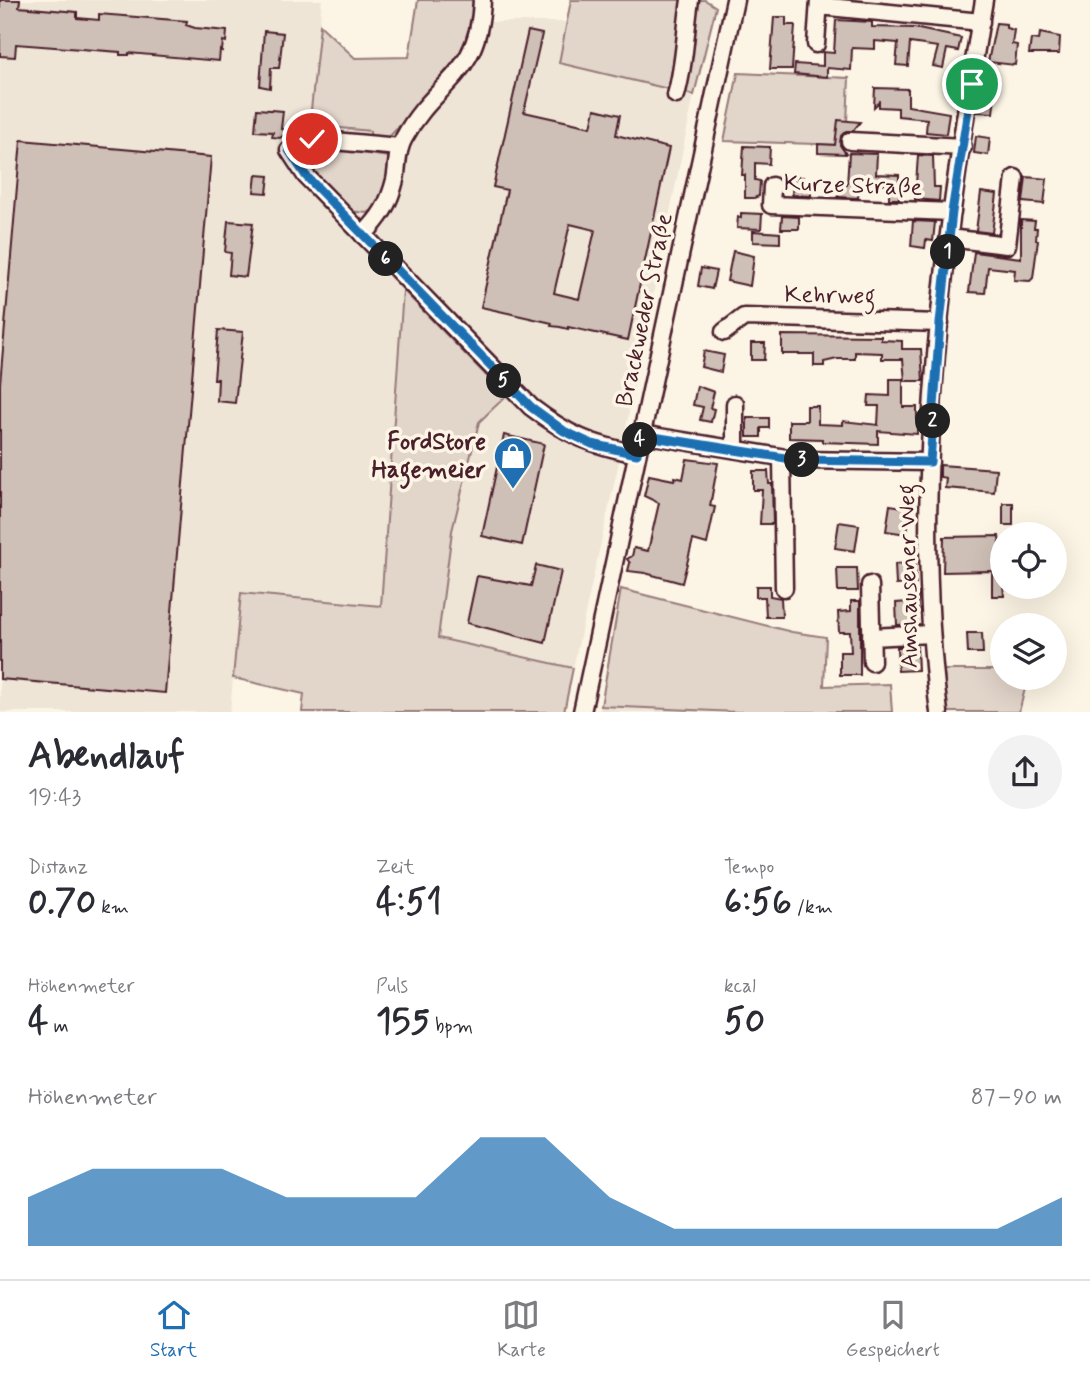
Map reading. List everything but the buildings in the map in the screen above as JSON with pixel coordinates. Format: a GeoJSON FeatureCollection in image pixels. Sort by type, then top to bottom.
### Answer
{"type":"FeatureCollection","features":[{"type":"Feature","properties":{"kind":"street"},"geometry":{"type":"LineString","coordinates":[[363,235],[382,217],[395,179],[400,147],[409,128],[465,64],[475,45],[482,0]]}},
{"type":"Feature","properties":{"kind":"street"},"geometry":{"type":"LineString","coordinates":[[676,95],[682,70],[690,0]]}},
{"type":"Feature","properties":{"kind":"street","name":"Brackweder Straße"},"geometry":{"type":"LineString","coordinates":[[582,712],[735,0]]}},
{"type":"Feature","properties":{"kind":"street","name":"Amshausener Weg"},"geometry":{"type":"LineString","coordinates":[[939,712],[931,635],[930,462],[940,323],[952,212],[984,0]]}},
{"type":"Feature","properties":{"kind":"street"},"geometry":{"type":"LineString","coordinates":[[816,44],[819,3],[981,22]]}},
{"type":"Feature","properties":{"kind":"street"},"geometry":{"type":"LineString","coordinates":[[400,147],[312,139],[289,150],[306,176],[531,407],[564,431],[592,444],[637,454]]}},
{"type":"Feature","properties":{"kind":"street"},"geometry":{"type":"LineString","coordinates":[[850,141],[963,147]]}},
{"type":"Feature","properties":{"kind":"street"},"geometry":{"type":"LineString","coordinates":[[949,238],[1007,245],[1015,178]]}},
{"type":"Feature","properties":{"kind":"street","name":"Kurze Straße"},"geometry":{"type":"LineString","coordinates":[[772,186],[771,205],[952,212]]}},
{"type":"Feature","properties":{"kind":"street","name":"Kehrweg"},"geometry":{"type":"LineString","coordinates":[[724,332],[744,317],[940,323]]}},
{"type":"Feature","properties":{"kind":"street"},"geometry":{"type":"LineString","coordinates":[[735,404],[735,449]]}},
{"type":"Feature","properties":{"kind":"street"},"geometry":{"type":"LineString","coordinates":[[641,435],[782,458],[930,462]]}},
{"type":"Feature","properties":{"kind":"street"},"geometry":{"type":"LineString","coordinates":[[782,458],[784,588]]}},
{"type":"Feature","properties":{"kind":"street"},"geometry":{"type":"LineString","coordinates":[[870,585],[872,662]]}},
{"type":"Feature","properties":{"kind":"street"},"geometry":{"type":"LineString","coordinates":[[871,637],[931,635]]}},
{"type":"Feature","properties":{"kind":"shaded area"},"geometry":{"type":"Polygon","coordinates":[[[0,0],[322,0],[311,110],[306,129],[319,126],[370,131],[488,0],[488,22],[569,22],[571,0],[705,0],[716,7],[694,95],[619,462],[573,668],[437,639],[452,531],[479,421],[506,396],[403,291],[381,606],[241,594],[230,712],[0,712],[0,0]]]}},
{"type":"Feature","properties":{"kind":"shaded area"},"geometry":{"type":"Polygon","coordinates":[[[418,0],[477,0],[476,19],[461,61],[389,137],[370,138],[370,131],[320,126],[319,131],[306,130],[311,110],[320,25],[355,58],[409,57],[418,0]]]}},
{"type":"Feature","properties":{"kind":"shaded area"},"geometry":{"type":"Polygon","coordinates":[[[571,0],[705,0],[716,7],[694,95],[559,63],[571,0]]]}},
{"type":"Feature","properties":{"kind":"shaded area"},"geometry":{"type":"Polygon","coordinates":[[[738,73],[849,78],[846,145],[724,141],[738,73]]]}},
{"type":"Feature","properties":{"kind":"shaded area"},"geometry":{"type":"Polygon","coordinates":[[[319,147],[389,157],[393,166],[381,205],[367,213],[350,211],[309,166],[310,155],[319,147]]]}},
{"type":"Feature","properties":{"kind":"shaded area"},"geometry":{"type":"Polygon","coordinates":[[[403,290],[506,396],[479,422],[452,531],[438,638],[573,668],[564,712],[302,712],[304,694],[233,678],[241,593],[381,606],[403,290]]]}},
{"type":"Feature","properties":{"kind":"shaded area"},"geometry":{"type":"Polygon","coordinates":[[[621,589],[792,632],[826,637],[824,686],[890,684],[892,712],[737,712],[601,706],[621,589]]]}},
{"type":"Feature","properties":{"kind":"shaded area"},"geometry":{"type":"Polygon","coordinates":[[[942,670],[990,670],[990,690],[1025,690],[1019,712],[947,712],[942,670]]]}},
{"type":"Feature","properties":{"kind":"shaded area"},"geometry":{"type":"Polygon","coordinates":[[[601,706],[641,706],[737,712],[599,712],[601,706]]]}},
{"type":"Feature","properties":{"kind":"place","name":"FordStore Hagemeier"},"geometry":{"type":"Point","coordinates":[513,490]}},
{"type":"Feature","properties":{"kind":"route"},"geometry":{"type":"LineString","coordinates":[[312,139],[289,150],[306,176],[510,388],[564,431],[592,444],[637,454],[641,435],[798,460],[930,462],[940,323],[952,212],[972,84]]}}]}
